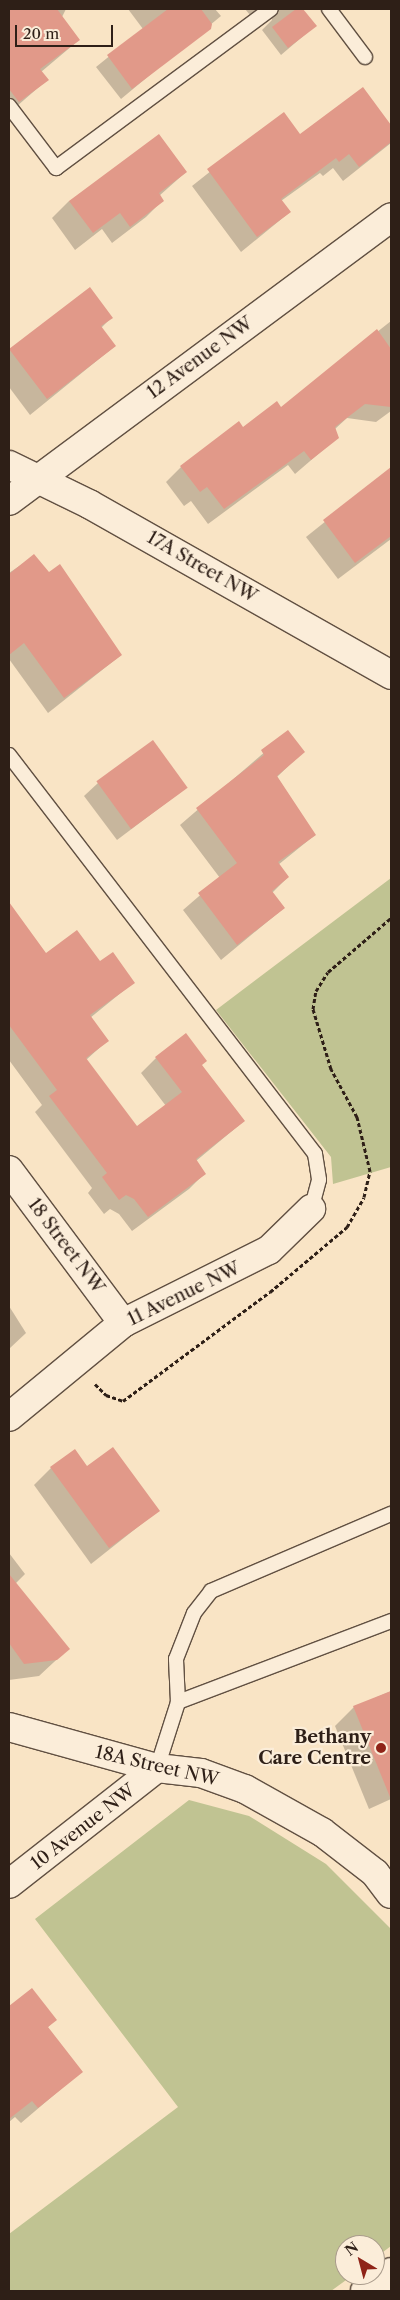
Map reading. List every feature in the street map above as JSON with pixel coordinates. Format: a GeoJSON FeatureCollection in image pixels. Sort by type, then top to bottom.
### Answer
{"type":"FeatureCollection","features":[{"type":"Feature","properties":{"kind":"street","name":"12 Avenue NW"},"geometry":{"type":"LineString","coordinates":[[9,501],[391,216]]}},
{"type":"Feature","properties":{"kind":"street","name":"17A Street NW"},"geometry":{"type":"LineString","coordinates":[[9,466],[89,504],[391,674]]}},
{"type":"Feature","properties":{"kind":"street","name":"18 Street NW"},"geometry":{"type":"LineString","coordinates":[[9,1170],[123,1323]]}},
{"type":"Feature","properties":{"kind":"street","name":"11 Avenue NW"},"geometry":{"type":"LineString","coordinates":[[9,1417],[123,1323],[269,1250],[311,1210]]}},
{"type":"Feature","properties":{"kind":"street","name":"18A Street NW"},"geometry":{"type":"LineString","coordinates":[[9,1727],[157,1768],[201,1773],[289,1811],[375,1873],[391,1894]]}},
{"type":"Feature","properties":{"kind":"street","name":"10 Avenue NW"},"geometry":{"type":"LineString","coordinates":[[9,1884],[157,1768]]}},
{"type":"Feature","properties":{"kind":"street"},"geometry":{"type":"LineString","coordinates":[[365,2291],[391,2272]]}},
{"type":"Feature","properties":{"kind":"lane"},"geometry":{"type":"LineString","coordinates":[[9,106],[56,168],[271,9]]}},
{"type":"Feature","properties":{"kind":"lane"},"geometry":{"type":"LineString","coordinates":[[329,9],[365,57]]}},
{"type":"Feature","properties":{"kind":"lane"},"geometry":{"type":"LineString","coordinates":[[9,755],[316,1154],[319,1180],[311,1210]]}},
{"type":"Feature","properties":{"kind":"lane"},"geometry":{"type":"LineString","coordinates":[[157,1768],[178,1702],[176,1660],[194,1613],[211,1591],[391,1514]]}},
{"type":"Feature","properties":{"kind":"lane"},"geometry":{"type":"LineString","coordinates":[[178,1702],[391,1622]]}},
{"type":"Feature","properties":{"kind":"green space"},"geometry":{"type":"Polygon","coordinates":[[[391,878],[391,1167],[333,1184],[331,1157],[216,1010],[391,878]]]}},
{"type":"Feature","properties":{"kind":"green space"},"geometry":{"type":"Polygon","coordinates":[[[189,1800],[249,1816],[326,1864],[391,1929],[391,2246],[385,2250],[385,2235],[335,2235],[335,2285],[339,2285],[331,2291],[9,2291],[9,2234],[178,2107],[35,1919],[189,1800]]]}},
{"type":"Feature","properties":{"kind":"building"},"geometry":{"type":"Polygon","coordinates":[[[9,9],[57,9],[80,40],[40,69],[49,80],[19,102],[9,89],[9,9]]]}},
{"type":"Feature","properties":{"kind":"building"},"geometry":{"type":"Polygon","coordinates":[[[168,9],[201,9],[212,24],[211,29],[132,89],[107,55],[168,9]]]}},
{"type":"Feature","properties":{"kind":"building"},"geometry":{"type":"Polygon","coordinates":[[[296,9],[303,9],[317,26],[288,48],[272,27],[296,9]]]}},
{"type":"Feature","properties":{"kind":"building"},"geometry":{"type":"Polygon","coordinates":[[[363,87],[391,125],[391,142],[359,167],[349,154],[339,162],[336,158],[281,199],[291,212],[257,237],[207,169],[284,112],[300,134],[363,87]]]}},
{"type":"Feature","properties":{"kind":"building"},"geometry":{"type":"Polygon","coordinates":[[[159,134],[187,172],[159,193],[164,201],[130,227],[120,213],[93,233],[69,201],[159,134]]]}},
{"type":"Feature","properties":{"kind":"building"},"geometry":{"type":"Polygon","coordinates":[[[90,287],[113,318],[101,326],[116,346],[47,399],[9,349],[90,287]]]}},
{"type":"Feature","properties":{"kind":"building"},"geometry":{"type":"Polygon","coordinates":[[[377,329],[391,349],[391,407],[365,404],[335,427],[339,438],[311,460],[304,451],[224,509],[207,487],[200,492],[180,466],[239,421],[243,427],[277,401],[281,407],[377,329]]]}},
{"type":"Feature","properties":{"kind":"building"},"geometry":{"type":"Polygon","coordinates":[[[391,467],[391,536],[355,563],[323,520],[391,467]]]}},
{"type":"Feature","properties":{"kind":"building"},"geometry":{"type":"Polygon","coordinates":[[[34,554],[49,572],[60,564],[122,655],[64,698],[24,643],[9,655],[9,574],[34,554]]]}},
{"type":"Feature","properties":{"kind":"building"},"geometry":{"type":"Polygon","coordinates":[[[288,730],[305,752],[277,776],[316,835],[278,862],[289,877],[272,891],[285,908],[237,945],[198,893],[237,863],[196,808],[264,755],[261,750],[288,730]]]}},
{"type":"Feature","properties":{"kind":"building"},"geometry":{"type":"Polygon","coordinates":[[[153,740],[188,788],[131,829],[96,781],[153,740]]]}},
{"type":"Feature","properties":{"kind":"building"},"geometry":{"type":"Polygon","coordinates":[[[9,902],[46,953],[77,930],[100,961],[113,952],[135,983],[90,1015],[109,1041],[86,1058],[137,1126],[182,1092],[155,1057],[186,1033],[207,1061],[202,1065],[245,1121],[196,1159],[206,1174],[148,1217],[134,1199],[126,1195],[119,1200],[102,1177],[107,1173],[49,1096],[57,1090],[9,1025],[9,902]]]}},
{"type":"Feature","properties":{"kind":"building"},"geometry":{"type":"Polygon","coordinates":[[[113,1447],[160,1511],[109,1548],[50,1467],[75,1449],[87,1466],[113,1447]]]}},
{"type":"Feature","properties":{"kind":"building"},"geometry":{"type":"Polygon","coordinates":[[[9,1574],[70,1649],[57,1660],[24,1664],[9,1643],[9,1574]]]}},
{"type":"Feature","properties":{"kind":"building","name":"Bethany Care Centre"},"geometry":{"type":"Polygon","coordinates":[[[391,1691],[391,1797],[390,1797],[353,1706],[391,1691]]]}},
{"type":"Feature","properties":{"kind":"building"},"geometry":{"type":"Polygon","coordinates":[[[32,1988],[57,2020],[48,2027],[83,2072],[38,2108],[32,2101],[9,2119],[9,2006],[32,1988]]]}},
{"type":"Feature","properties":{"kind":"place","name":"Bethany Care Centre"},"geometry":{"type":"Point","coordinates":[381,1748]}}]}
